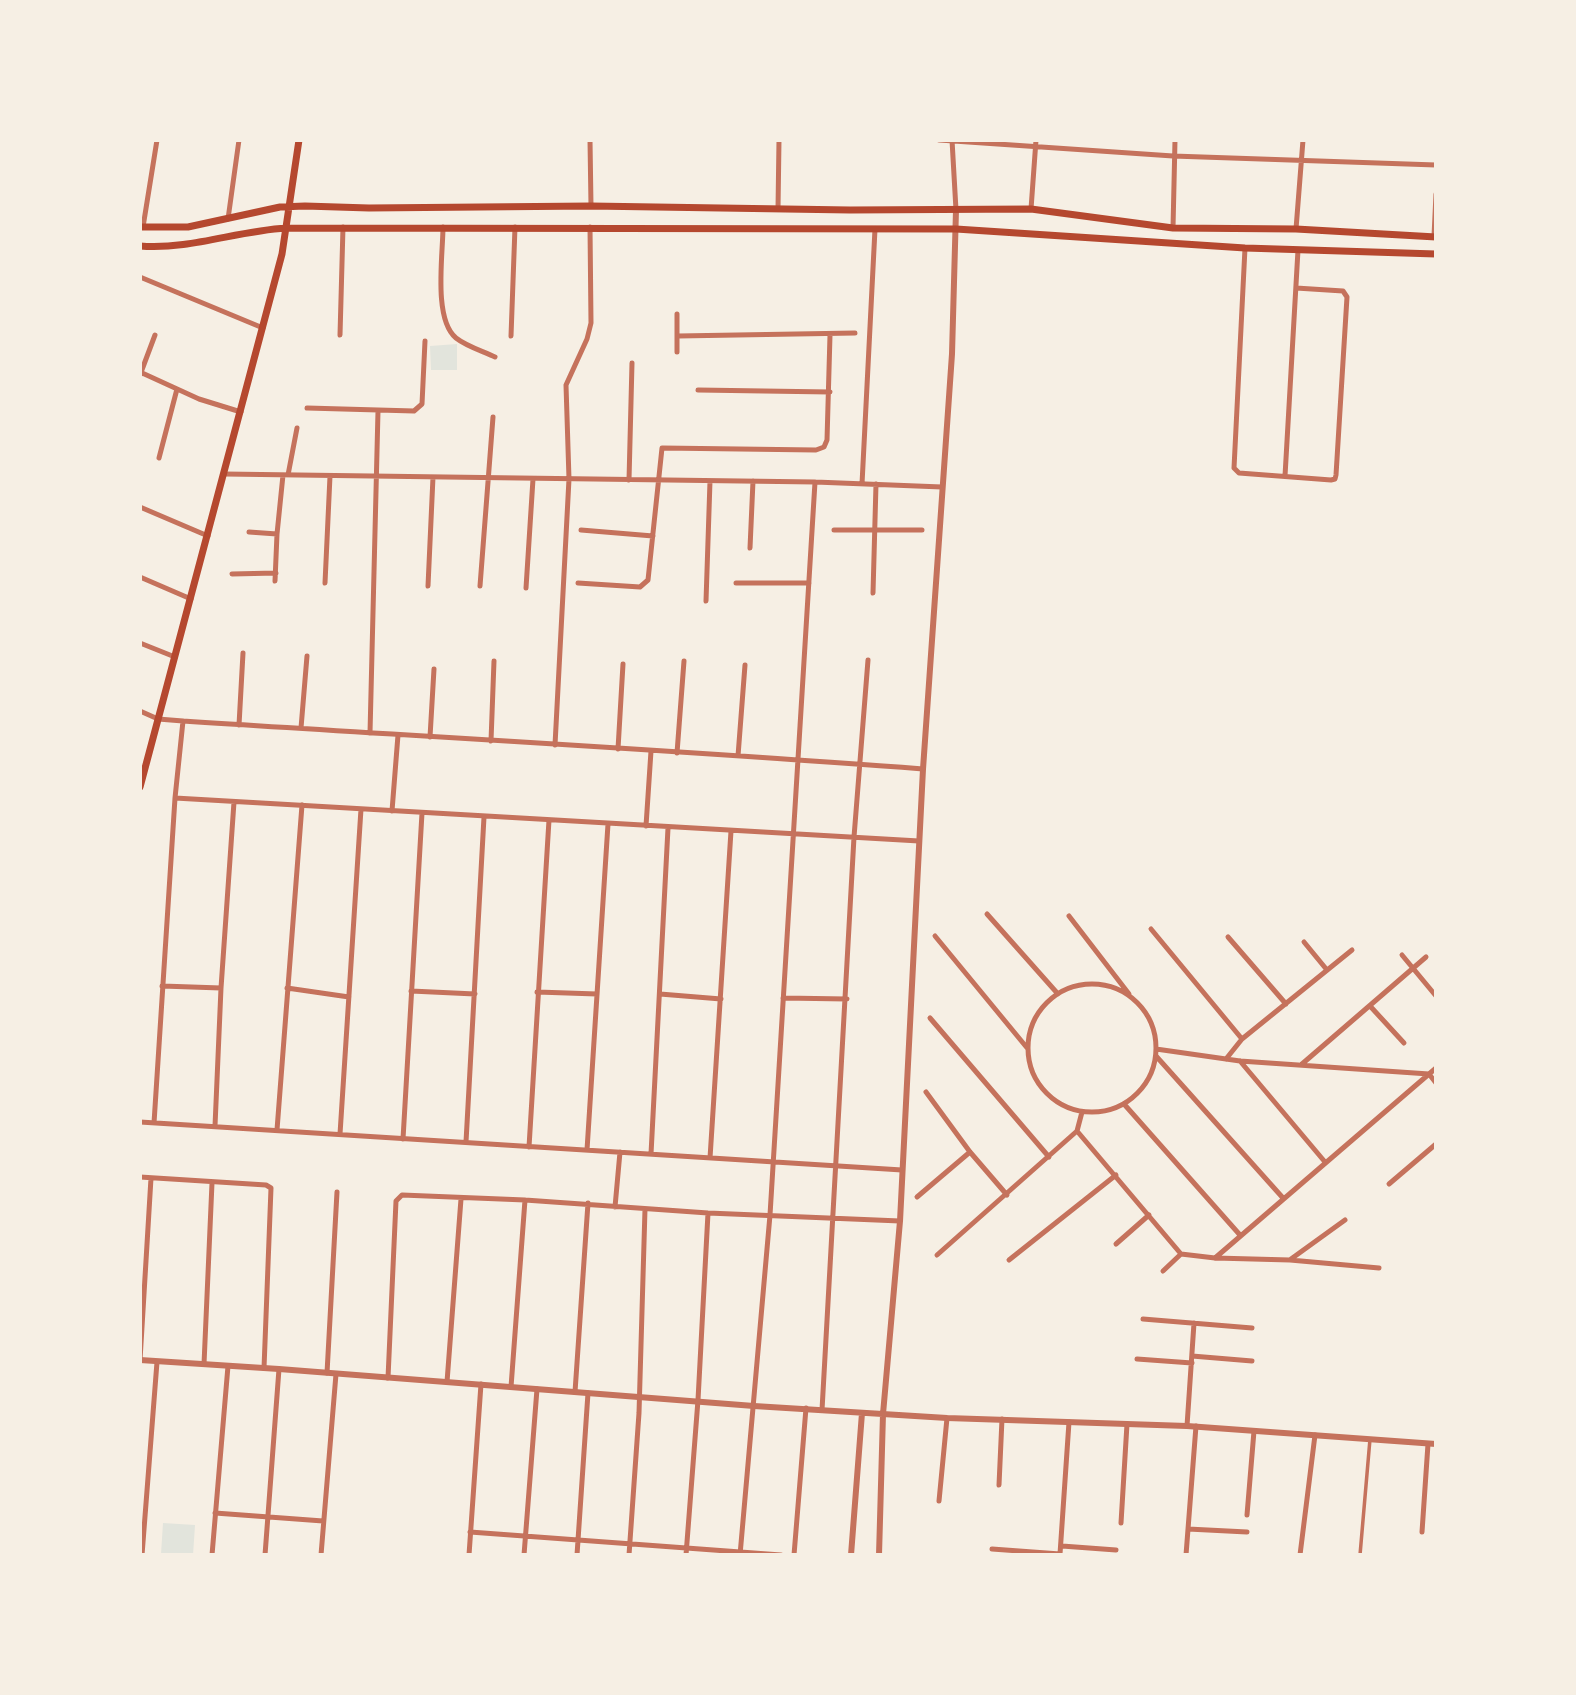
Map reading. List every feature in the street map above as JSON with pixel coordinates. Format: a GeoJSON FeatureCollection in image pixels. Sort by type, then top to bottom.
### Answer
{"type":"FeatureCollection","features":[{"type":"Feature","properties":{"kind":"main road"},"geometry":{"type":"LineString","coordinates":[[141,781],[264,328],[282,254],[299,140]]}},
{"type":"Feature","properties":{"kind":"main road"},"geometry":{"type":"LineString","coordinates":[[142,227],[188,227],[289,206],[1031,209],[1173,228],[1296,229],[1435,236]]}},
{"type":"Feature","properties":{"kind":"main road"},"geometry":{"type":"LineString","coordinates":[[140,246],[188,246],[264,229],[286,228],[956,229],[1245,248],[1436,254]]}},
{"type":"Feature","properties":{"kind":"street"},"geometry":{"type":"LineString","coordinates":[[142,227],[157,140]]}},
{"type":"Feature","properties":{"kind":"street"},"geometry":{"type":"LineString","coordinates":[[228,219],[239,140]]}},
{"type":"Feature","properties":{"kind":"street"},"geometry":{"type":"LineString","coordinates":[[590,140],[591,206]]}},
{"type":"Feature","properties":{"kind":"street"},"geometry":{"type":"LineString","coordinates":[[778,209],[779,140]]}},
{"type":"Feature","properties":{"kind":"street"},"geometry":{"type":"LineString","coordinates":[[940,140],[1036,142],[1174,156],[1436,165]]}},
{"type":"Feature","properties":{"kind":"street"},"geometry":{"type":"LineString","coordinates":[[878,1555],[883,1414],[900,1221],[923,769],[952,354],[956,209],[952,140]]}},
{"type":"Feature","properties":{"kind":"street"},"geometry":{"type":"LineString","coordinates":[[1173,228],[1175,140]]}},
{"type":"Feature","properties":{"kind":"street"},"geometry":{"type":"LineString","coordinates":[[1296,229],[1303,140]]}},
{"type":"Feature","properties":{"kind":"street"},"geometry":{"type":"LineString","coordinates":[[1031,209],[1036,142]]}},
{"type":"Feature","properties":{"kind":"street"},"geometry":{"type":"LineString","coordinates":[[1435,236],[1436,194]]}},
{"type":"Feature","properties":{"kind":"street"},"geometry":{"type":"LineString","coordinates":[[340,335],[343,227]]}},
{"type":"Feature","properties":{"kind":"street"},"geometry":{"type":"LineString","coordinates":[[443,227],[442,300],[448,326],[457,339],[495,357]]}},
{"type":"Feature","properties":{"kind":"street"},"geometry":{"type":"LineString","coordinates":[[511,336],[515,227]]}},
{"type":"Feature","properties":{"kind":"street"},"geometry":{"type":"LineString","coordinates":[[555,745],[569,479],[566,385],[587,339],[591,323],[590,227]]}},
{"type":"Feature","properties":{"kind":"street"},"geometry":{"type":"LineString","coordinates":[[862,484],[875,229]]}},
{"type":"Feature","properties":{"kind":"street"},"geometry":{"type":"LineString","coordinates":[[1245,248],[1234,468],[1236,471],[1335,479],[1346,293],[1296,288]]}},
{"type":"Feature","properties":{"kind":"street"},"geometry":{"type":"LineString","coordinates":[[1285,476],[1298,250]]}},
{"type":"Feature","properties":{"kind":"street"},"geometry":{"type":"LineString","coordinates":[[140,277],[264,328]]}},
{"type":"Feature","properties":{"kind":"street"},"geometry":{"type":"LineString","coordinates":[[677,314],[677,352]]}},
{"type":"Feature","properties":{"kind":"street"},"geometry":{"type":"LineString","coordinates":[[678,336],[855,333]]}},
{"type":"Feature","properties":{"kind":"street"},"geometry":{"type":"LineString","coordinates":[[155,335],[140,374],[242,412]]}},
{"type":"Feature","properties":{"kind":"street"},"geometry":{"type":"LineString","coordinates":[[578,583],[640,587],[648,580],[662,448],[816,450],[824,447],[827,440],[830,392],[831,335]]}},
{"type":"Feature","properties":{"kind":"street"},"geometry":{"type":"LineString","coordinates":[[307,408],[414,411],[422,404],[425,341]]}},
{"type":"Feature","properties":{"kind":"street"},"geometry":{"type":"LineString","coordinates":[[629,480],[632,363]]}},
{"type":"Feature","properties":{"kind":"street"},"geometry":{"type":"LineString","coordinates":[[159,458],[177,389]]}},
{"type":"Feature","properties":{"kind":"street"},"geometry":{"type":"LineString","coordinates":[[698,390],[830,392]]}},
{"type":"Feature","properties":{"kind":"street"},"geometry":{"type":"LineString","coordinates":[[370,733],[378,411]]}},
{"type":"Feature","properties":{"kind":"street"},"geometry":{"type":"LineString","coordinates":[[480,586],[493,417]]}},
{"type":"Feature","properties":{"kind":"street"},"geometry":{"type":"LineString","coordinates":[[275,581],[277,534],[285,475],[297,428]]}},
{"type":"Feature","properties":{"kind":"street"},"geometry":{"type":"LineString","coordinates":[[224,474],[815,482],[942,487]]}},
{"type":"Feature","properties":{"kind":"street"},"geometry":{"type":"LineString","coordinates":[[325,583],[330,476]]}},
{"type":"Feature","properties":{"kind":"street"},"geometry":{"type":"LineString","coordinates":[[428,586],[433,477]]}},
{"type":"Feature","properties":{"kind":"street"},"geometry":{"type":"LineString","coordinates":[[526,588],[533,478]]}},
{"type":"Feature","properties":{"kind":"street"},"geometry":{"type":"LineString","coordinates":[[706,601],[710,481]]}},
{"type":"Feature","properties":{"kind":"street"},"geometry":{"type":"LineString","coordinates":[[750,548],[753,481]]}},
{"type":"Feature","properties":{"kind":"street"},"geometry":{"type":"LineString","coordinates":[[740,1554],[770,1215],[815,482]]}},
{"type":"Feature","properties":{"kind":"street"},"geometry":{"type":"LineString","coordinates":[[873,593],[876,484]]}},
{"type":"Feature","properties":{"kind":"street"},"geometry":{"type":"LineString","coordinates":[[140,507],[208,536]]}},
{"type":"Feature","properties":{"kind":"street"},"geometry":{"type":"LineString","coordinates":[[581,530],[653,536]]}},
{"type":"Feature","properties":{"kind":"street"},"geometry":{"type":"LineString","coordinates":[[834,530],[922,530]]}},
{"type":"Feature","properties":{"kind":"street"},"geometry":{"type":"LineString","coordinates":[[248,533],[277,534]]}},
{"type":"Feature","properties":{"kind":"street"},"geometry":{"type":"LineString","coordinates":[[232,574],[276,573]]}},
{"type":"Feature","properties":{"kind":"street"},"geometry":{"type":"LineString","coordinates":[[140,577],[191,599]]}},
{"type":"Feature","properties":{"kind":"street"},"geometry":{"type":"LineString","coordinates":[[736,583],[809,583]]}},
{"type":"Feature","properties":{"kind":"street"},"geometry":{"type":"LineString","coordinates":[[140,643],[175,657]]}},
{"type":"Feature","properties":{"kind":"street"},"geometry":{"type":"LineString","coordinates":[[239,725],[243,653]]}},
{"type":"Feature","properties":{"kind":"street"},"geometry":{"type":"LineString","coordinates":[[302,728],[307,656]]}},
{"type":"Feature","properties":{"kind":"street"},"geometry":{"type":"LineString","coordinates":[[822,1410],[854,837],[868,660]]}},
{"type":"Feature","properties":{"kind":"street"},"geometry":{"type":"LineString","coordinates":[[492,741],[494,661]]}},
{"type":"Feature","properties":{"kind":"street"},"geometry":{"type":"LineString","coordinates":[[677,753],[684,661]]}},
{"type":"Feature","properties":{"kind":"street"},"geometry":{"type":"LineString","coordinates":[[618,750],[624,664]]}},
{"type":"Feature","properties":{"kind":"street"},"geometry":{"type":"LineString","coordinates":[[738,756],[745,664]]}},
{"type":"Feature","properties":{"kind":"street"},"geometry":{"type":"LineString","coordinates":[[430,737],[434,669]]}},
{"type":"Feature","properties":{"kind":"street"},"geometry":{"type":"LineString","coordinates":[[140,711],[158,719],[183,721],[923,769]]}},
{"type":"Feature","properties":{"kind":"street"},"geometry":{"type":"LineString","coordinates":[[154,1123],[175,798],[183,721]]}},
{"type":"Feature","properties":{"kind":"street"},"geometry":{"type":"LineString","coordinates":[[392,811],[398,734]]}},
{"type":"Feature","properties":{"kind":"street"},"geometry":{"type":"LineString","coordinates":[[646,825],[651,751]]}},
{"type":"Feature","properties":{"kind":"street"},"geometry":{"type":"LineString","coordinates":[[175,798],[919,842]]}},
{"type":"Feature","properties":{"kind":"street"},"geometry":{"type":"LineString","coordinates":[[215,1126],[234,802]]}},
{"type":"Feature","properties":{"kind":"street"},"geometry":{"type":"LineString","coordinates":[[277,1130],[302,805]]}},
{"type":"Feature","properties":{"kind":"street"},"geometry":{"type":"LineString","coordinates":[[340,1135],[361,809]]}},
{"type":"Feature","properties":{"kind":"street"},"geometry":{"type":"LineString","coordinates":[[403,1139],[422,813]]}},
{"type":"Feature","properties":{"kind":"street"},"geometry":{"type":"LineString","coordinates":[[466,1142],[484,817]]}},
{"type":"Feature","properties":{"kind":"street"},"geometry":{"type":"LineString","coordinates":[[529,1147],[550,820]]}},
{"type":"Feature","properties":{"kind":"street"},"geometry":{"type":"LineString","coordinates":[[587,1150],[608,824]]}},
{"type":"Feature","properties":{"kind":"street"},"geometry":{"type":"LineString","coordinates":[[651,1154],[668,828]]}},
{"type":"Feature","properties":{"kind":"street"},"geometry":{"type":"LineString","coordinates":[[710,1158],[731,831]]}},
{"type":"Feature","properties":{"kind":"street"},"geometry":{"type":"LineString","coordinates":[[987,914],[1058,994]]}},
{"type":"Feature","properties":{"kind":"street"},"geometry":{"type":"LineString","coordinates":[[1069,916],[1150,1021],[1156,1053],[1149,1078],[1124,1104],[1104,1112],[1082,1112],[1052,1099],[1040,1087],[1032,1073],[1028,1049],[1030,1029],[1049,1000],[1072,987],[1096,984],[1118,989],[1132,998]]}},
{"type":"Feature","properties":{"kind":"street"},"geometry":{"type":"LineString","coordinates":[[1151,929],[1242,1039]]}},
{"type":"Feature","properties":{"kind":"street"},"geometry":{"type":"LineString","coordinates":[[935,936],[1028,1049]]}},
{"type":"Feature","properties":{"kind":"street"},"geometry":{"type":"LineString","coordinates":[[1228,936],[1286,1004]]}},
{"type":"Feature","properties":{"kind":"street"},"geometry":{"type":"LineString","coordinates":[[1304,942],[1327,970]]}},
{"type":"Feature","properties":{"kind":"street"},"geometry":{"type":"LineString","coordinates":[[1226,1059],[1242,1039],[1352,950]]}},
{"type":"Feature","properties":{"kind":"street"},"geometry":{"type":"LineString","coordinates":[[1402,955],[1436,996]]}},
{"type":"Feature","properties":{"kind":"street"},"geometry":{"type":"LineString","coordinates":[[1301,1065],[1426,957]]}},
{"type":"Feature","properties":{"kind":"street"},"geometry":{"type":"LineString","coordinates":[[162,986],[221,988]]}},
{"type":"Feature","properties":{"kind":"street"},"geometry":{"type":"LineString","coordinates":[[288,988],[349,997]]}},
{"type":"Feature","properties":{"kind":"street"},"geometry":{"type":"LineString","coordinates":[[411,991],[475,993]]}},
{"type":"Feature","properties":{"kind":"street"},"geometry":{"type":"LineString","coordinates":[[537,992],[597,994]]}},
{"type":"Feature","properties":{"kind":"street"},"geometry":{"type":"LineString","coordinates":[[660,995],[721,999]]}},
{"type":"Feature","properties":{"kind":"street"},"geometry":{"type":"LineString","coordinates":[[783,998],[847,999]]}},
{"type":"Feature","properties":{"kind":"street"},"geometry":{"type":"LineString","coordinates":[[1370,1006],[1404,1043]]}},
{"type":"Feature","properties":{"kind":"street"},"geometry":{"type":"LineString","coordinates":[[930,1018],[1049,1157]]}},
{"type":"Feature","properties":{"kind":"street"},"geometry":{"type":"LineString","coordinates":[[1156,1053],[1429,1074],[1436,1083]]}},
{"type":"Feature","properties":{"kind":"street"},"geometry":{"type":"LineString","coordinates":[[1156,1053],[1283,1198]]}},
{"type":"Feature","properties":{"kind":"street"},"geometry":{"type":"LineString","coordinates":[[1240,1061],[1325,1162]]}},
{"type":"Feature","properties":{"kind":"street"},"geometry":{"type":"LineString","coordinates":[[1215,1258],[1436,1068]]}},
{"type":"Feature","properties":{"kind":"street"},"geometry":{"type":"LineString","coordinates":[[926,1093],[970,1152],[1007,1195]]}},
{"type":"Feature","properties":{"kind":"street"},"geometry":{"type":"LineString","coordinates":[[1124,1104],[1240,1235]]}},
{"type":"Feature","properties":{"kind":"street"},"geometry":{"type":"LineString","coordinates":[[937,1255],[1077,1131],[1082,1112]]}},
{"type":"Feature","properties":{"kind":"street"},"geometry":{"type":"LineString","coordinates":[[140,1122],[902,1170]]}},
{"type":"Feature","properties":{"kind":"street"},"geometry":{"type":"LineString","coordinates":[[1077,1131],[1181,1254],[1379,1268]]}},
{"type":"Feature","properties":{"kind":"street"},"geometry":{"type":"LineString","coordinates":[[1389,1184],[1436,1144]]}},
{"type":"Feature","properties":{"kind":"street"},"geometry":{"type":"LineString","coordinates":[[615,1207],[620,1152]]}},
{"type":"Feature","properties":{"kind":"street"},"geometry":{"type":"LineString","coordinates":[[917,1198],[970,1152]]}},
{"type":"Feature","properties":{"kind":"street"},"geometry":{"type":"LineString","coordinates":[[1009,1260],[1116,1175]]}},
{"type":"Feature","properties":{"kind":"street"},"geometry":{"type":"LineString","coordinates":[[140,1177],[266,1185],[271,1188],[264,1368]]}},
{"type":"Feature","properties":{"kind":"street"},"geometry":{"type":"LineString","coordinates":[[150,1178],[140,1360],[754,1406],[947,1418],[1196,1426],[1432,1444],[1422,1532]]}},
{"type":"Feature","properties":{"kind":"street"},"geometry":{"type":"LineString","coordinates":[[204,1364],[212,1183]]}},
{"type":"Feature","properties":{"kind":"street"},"geometry":{"type":"LineString","coordinates":[[327,1373],[337,1192]]}},
{"type":"Feature","properties":{"kind":"street"},"geometry":{"type":"LineString","coordinates":[[388,1378],[398,1197],[402,1195],[525,1199],[708,1213],[900,1221]]}},
{"type":"Feature","properties":{"kind":"street"},"geometry":{"type":"LineString","coordinates":[[447,1382],[461,1199]]}},
{"type":"Feature","properties":{"kind":"street"},"geometry":{"type":"LineString","coordinates":[[511,1387],[525,1199]]}},
{"type":"Feature","properties":{"kind":"street"},"geometry":{"type":"LineString","coordinates":[[575,1392],[589,1203]]}},
{"type":"Feature","properties":{"kind":"street"},"geometry":{"type":"LineString","coordinates":[[629,1555],[639,1397],[645,1209]]}},
{"type":"Feature","properties":{"kind":"street"},"geometry":{"type":"LineString","coordinates":[[687,1551],[708,1213]]}},
{"type":"Feature","properties":{"kind":"street"},"geometry":{"type":"LineString","coordinates":[[1116,1244],[1149,1215]]}},
{"type":"Feature","properties":{"kind":"street"},"geometry":{"type":"LineString","coordinates":[[1290,1260],[1345,1220]]}},
{"type":"Feature","properties":{"kind":"street"},"geometry":{"type":"LineString","coordinates":[[1163,1271],[1181,1254]]}},
{"type":"Feature","properties":{"kind":"street"},"geometry":{"type":"LineString","coordinates":[[1143,1319],[1252,1328]]}},
{"type":"Feature","properties":{"kind":"street"},"geometry":{"type":"LineString","coordinates":[[1187,1426],[1194,1323]]}},
{"type":"Feature","properties":{"kind":"street"},"geometry":{"type":"LineString","coordinates":[[1137,1359],[1252,1361]]}},
{"type":"Feature","properties":{"kind":"street"},"geometry":{"type":"LineString","coordinates":[[142,1555],[157,1362]]}},
{"type":"Feature","properties":{"kind":"street"},"geometry":{"type":"LineString","coordinates":[[212,1555],[228,1366]]}},
{"type":"Feature","properties":{"kind":"street"},"geometry":{"type":"LineString","coordinates":[[265,1555],[279,1369]]}},
{"type":"Feature","properties":{"kind":"street"},"geometry":{"type":"LineString","coordinates":[[321,1555],[336,1374]]}},
{"type":"Feature","properties":{"kind":"street"},"geometry":{"type":"LineString","coordinates":[[468,1555],[481,1384]]}},
{"type":"Feature","properties":{"kind":"street"},"geometry":{"type":"LineString","coordinates":[[524,1555],[537,1389]]}},
{"type":"Feature","properties":{"kind":"street"},"geometry":{"type":"LineString","coordinates":[[577,1555],[588,1393]]}},
{"type":"Feature","properties":{"kind":"street"},"geometry":{"type":"LineString","coordinates":[[794,1555],[806,1409]]}},
{"type":"Feature","properties":{"kind":"street"},"geometry":{"type":"LineString","coordinates":[[851,1555],[862,1413]]}},
{"type":"Feature","properties":{"kind":"street"},"geometry":{"type":"LineString","coordinates":[[939,1501],[947,1418]]}},
{"type":"Feature","properties":{"kind":"street"},"geometry":{"type":"LineString","coordinates":[[999,1485],[1002,1419]]}},
{"type":"Feature","properties":{"kind":"street"},"geometry":{"type":"LineString","coordinates":[[1061,1550],[1069,1422]]}},
{"type":"Feature","properties":{"kind":"street"},"geometry":{"type":"LineString","coordinates":[[1121,1523],[1127,1424]]}},
{"type":"Feature","properties":{"kind":"street"},"geometry":{"type":"LineString","coordinates":[[1186,1555],[1196,1426]]}},
{"type":"Feature","properties":{"kind":"street"},"geometry":{"type":"LineString","coordinates":[[1247,1515],[1254,1431]]}},
{"type":"Feature","properties":{"kind":"street"},"geometry":{"type":"LineString","coordinates":[[1300,1555],[1315,1435]]}},
{"type":"Feature","properties":{"kind":"street"},"geometry":{"type":"LineString","coordinates":[[1360,1555],[1370,1439]]}},
{"type":"Feature","properties":{"kind":"street"},"geometry":{"type":"LineString","coordinates":[[215,1513],[323,1521]]}},
{"type":"Feature","properties":{"kind":"street"},"geometry":{"type":"LineString","coordinates":[[1188,1529],[1247,1531]]}},
{"type":"Feature","properties":{"kind":"street"},"geometry":{"type":"LineString","coordinates":[[470,1532],[578,1538],[687,1551],[781,1555]]}},
{"type":"Feature","properties":{"kind":"street"},"geometry":{"type":"LineString","coordinates":[[992,1549],[1026,1553],[1116,1550]]}},
{"type":"Feature","properties":{"kind":"shaded area"},"geometry":{"type":"Polygon","coordinates":[[[457,344],[457,370],[431,370],[430,346],[457,344]]]}},
{"type":"Feature","properties":{"kind":"shaded area"},"geometry":{"type":"Polygon","coordinates":[[[163,1523],[195,1525],[193,1555],[161,1554],[163,1523]]]}}]}
